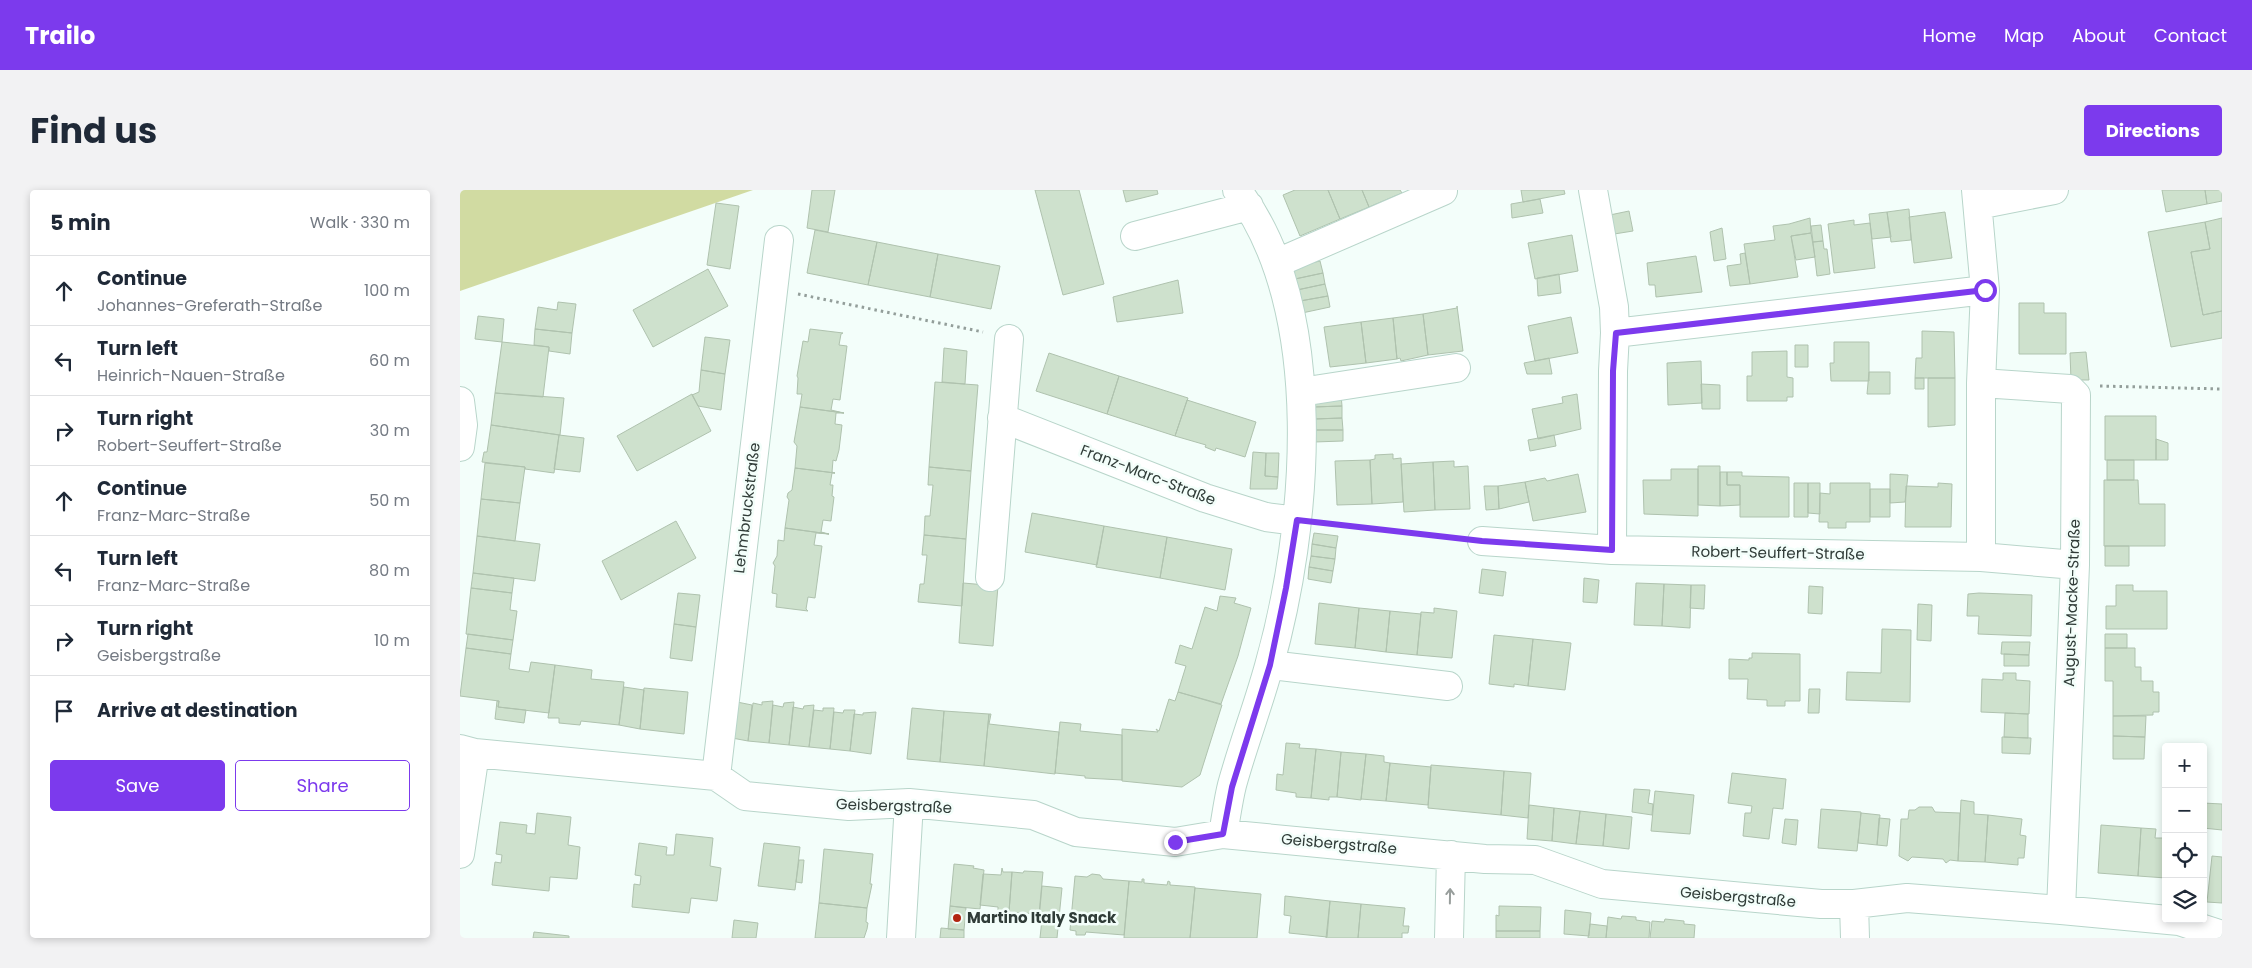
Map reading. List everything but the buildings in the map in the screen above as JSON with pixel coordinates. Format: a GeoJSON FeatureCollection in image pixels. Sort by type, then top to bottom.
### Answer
{"type":"FeatureCollection","features":[{"type":"Feature","properties":{"kind":"street"},"geometry":{"type":"LineString","coordinates":[[1593,190],[1614,306],[1616,333],[1613,371],[1612,550]]}},
{"type":"Feature","properties":{"kind":"street"},"geometry":{"type":"LineString","coordinates":[[1981,557],[1981,383],[1985,290],[1977,198],[2054,190]]}},
{"type":"Feature","properties":{"kind":"street"},"geometry":{"type":"LineString","coordinates":[[1277,263],[1443,191]]}},
{"type":"Feature","properties":{"kind":"street"},"geometry":{"type":"LineString","coordinates":[[1136,236],[1243,198],[1277,263],[1292,323],[1301,392],[1302,478],[1297,520],[1286,588],[1270,665],[1232,787],[1223,834]]}},
{"type":"Feature","properties":{"kind":"street","name":"Lehmbruckstraße"},"geometry":{"type":"LineString","coordinates":[[716,776],[779,240]]}},
{"type":"Feature","properties":{"kind":"street"},"geometry":{"type":"LineString","coordinates":[[1616,333],[1985,290]]}},
{"type":"Feature","properties":{"kind":"street"},"geometry":{"type":"LineString","coordinates":[[990,577],[1009,339]]}},
{"type":"Feature","properties":{"kind":"street"},"geometry":{"type":"LineString","coordinates":[[1301,392],[1456,368]]}},
{"type":"Feature","properties":{"kind":"street"},"geometry":{"type":"LineString","coordinates":[[1981,383],[2070,389],[2076,395]]}},
{"type":"Feature","properties":{"kind":"street","name":"August-Macke-Straße"},"geometry":{"type":"LineString","coordinates":[[2061,910],[2075,565],[2076,395]]}},
{"type":"Feature","properties":{"kind":"street"},"geometry":{"type":"LineString","coordinates":[[460,401],[463,425],[460,448]]}},
{"type":"Feature","properties":{"kind":"street","name":"Franz-Marc-Straße"},"geometry":{"type":"LineString","coordinates":[[1002,418],[1205,498],[1266,517],[1297,520]]}},
{"type":"Feature","properties":{"kind":"street","name":"Robert-Seuffert-Straße"},"geometry":{"type":"LineString","coordinates":[[1482,541],[1612,550],[1981,557],[2075,565]]}},
{"type":"Feature","properties":{"kind":"street"},"geometry":{"type":"LineString","coordinates":[[1270,665],[1448,686]]}},
{"type":"Feature","properties":{"kind":"street"},"geometry":{"type":"LineString","coordinates":[[460,854],[468,751]]}},
{"type":"Feature","properties":{"kind":"street","name":"Geisbergstraße"},"geometry":{"type":"LineString","coordinates":[[468,751],[716,776],[745,796],[849,806],[909,803],[1033,815],[1076,832],[1175,842],[1223,834],[1485,859],[1535,860],[1602,884],[1821,904],[1854,904],[1907,898],[2061,910],[2179,921],[2222,935]]}},
{"type":"Feature","properties":{"kind":"street"},"geometry":{"type":"LineString","coordinates":[[901,938],[909,803]]}},
{"type":"Feature","properties":{"kind":"street"},"geometry":{"type":"LineString","coordinates":[[1449,938],[1451,855]]}},
{"type":"Feature","properties":{"kind":"street"},"geometry":{"type":"LineString","coordinates":[[1854,904],[1855,938]]}},
{"type":"Feature","properties":{"kind":"path"},"geometry":{"type":"LineString","coordinates":[[773,289],[994,334],[1009,339]]}},
{"type":"Feature","properties":{"kind":"path"},"geometry":{"type":"LineString","coordinates":[[2076,395],[2083,389],[2100,386],[2222,390]]}},
{"type":"Feature","properties":{"kind":"path"},"geometry":{"type":"LineString","coordinates":[[1297,520],[1482,541]]}},
{"type":"Feature","properties":{"kind":"green space"},"geometry":{"type":"Polygon","coordinates":[[[460,190],[753,190],[460,291],[460,190]]]}},
{"type":"Feature","properties":{"kind":"place","name":"Martino Italy Snack"},"geometry":{"type":"Point","coordinates":[957,918]}},
{"type":"Feature","properties":{"kind":"route"},"geometry":{"type":"LineString","coordinates":[[1175,842],[1223,834],[1232,787],[1270,665],[1286,588],[1297,520],[1482,541],[1612,550],[1613,371],[1616,333],[1985,290]]}}]}
